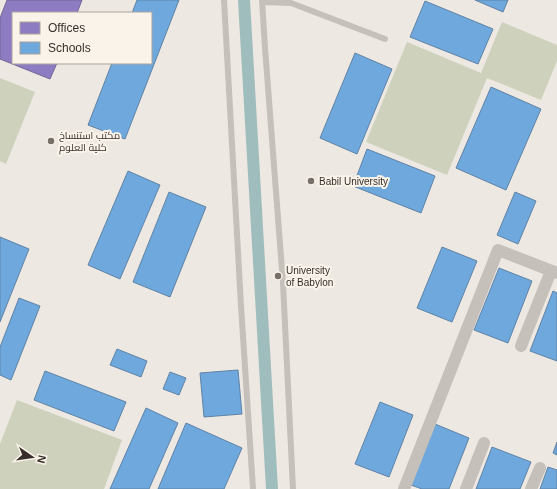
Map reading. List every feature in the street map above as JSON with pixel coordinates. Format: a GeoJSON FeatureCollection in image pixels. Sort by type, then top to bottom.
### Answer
{"type":"FeatureCollection","features":[{"type":"Feature","properties":{"kind":"street"},"geometry":{"type":"LineString","coordinates":[[404,489],[498,250],[554,272],[521,346]]}},
{"type":"Feature","properties":{"kind":"street"},"geometry":{"type":"LineString","coordinates":[[466,489],[484,443]]}},
{"type":"Feature","properties":{"kind":"street"},"geometry":{"type":"LineString","coordinates":[[531,489],[540,468]]}},
{"type":"Feature","properties":{"kind":"lane"},"geometry":{"type":"LineString","coordinates":[[224,0],[240,298],[253,489]]}},
{"type":"Feature","properties":{"kind":"lane"},"geometry":{"type":"LineString","coordinates":[[292,489],[283,283],[262,1],[291,3],[385,39]]}},
{"type":"Feature","properties":{"kind":"green space"},"geometry":{"type":"Polygon","coordinates":[[[502,22],[557,45],[557,61],[541,100],[487,78],[447,175],[366,142],[407,42],[481,73],[502,22]]]}},
{"type":"Feature","properties":{"kind":"green space"},"geometry":{"type":"Polygon","coordinates":[[[0,78],[35,92],[6,164],[0,161],[0,78]]]}},
{"type":"Feature","properties":{"kind":"green space"},"geometry":{"type":"Polygon","coordinates":[[[17,400],[122,440],[104,489],[0,489],[0,444],[17,400]]]}},
{"type":"Feature","properties":{"kind":"building: Offices"},"geometry":{"type":"Polygon","coordinates":[[[7,0],[82,0],[77,12],[12,12],[12,64],[0,59],[0,18],[7,0]]]}},
{"type":"Feature","properties":{"kind":"building: Offices"},"geometry":{"type":"Polygon","coordinates":[[[12,64],[57,64],[50,79],[12,64]]]}},
{"type":"Feature","properties":{"kind":"building: Schools"},"geometry":{"type":"Polygon","coordinates":[[[137,0],[179,0],[125,139],[88,125],[112,64],[152,64],[152,12],[132,12],[137,0]]]}},
{"type":"Feature","properties":{"kind":"building: Schools"},"geometry":{"type":"Polygon","coordinates":[[[475,0],[508,0],[503,12],[475,0]]]}},
{"type":"Feature","properties":{"kind":"building: Schools"},"geometry":{"type":"Polygon","coordinates":[[[425,1],[493,29],[478,64],[410,37],[425,1]]]}},
{"type":"Feature","properties":{"kind":"building: Schools"},"geometry":{"type":"Polygon","coordinates":[[[355,53],[392,69],[357,154],[320,138],[355,53]]]}},
{"type":"Feature","properties":{"kind":"building: Schools"},"geometry":{"type":"Polygon","coordinates":[[[491,87],[541,109],[506,190],[456,168],[491,87]]]}},
{"type":"Feature","properties":{"kind":"building: Schools"},"geometry":{"type":"Polygon","coordinates":[[[367,149],[435,176],[421,213],[353,186],[367,149]]]}},
{"type":"Feature","properties":{"kind":"building: Schools"},"geometry":{"type":"Polygon","coordinates":[[[128,171],[160,185],[120,279],[88,265],[128,171]]]}},
{"type":"Feature","properties":{"kind":"building: Schools"},"geometry":{"type":"Polygon","coordinates":[[[169,192],[206,207],[170,297],[133,282],[169,192]]]}},
{"type":"Feature","properties":{"kind":"building: Schools"},"geometry":{"type":"Polygon","coordinates":[[[515,192],[536,201],[518,244],[497,235],[515,192]]]}},
{"type":"Feature","properties":{"kind":"building: Schools"},"geometry":{"type":"Polygon","coordinates":[[[0,237],[29,249],[0,322],[0,237]]]}},
{"type":"Feature","properties":{"kind":"building: Schools"},"geometry":{"type":"Polygon","coordinates":[[[442,247],[477,261],[452,322],[417,308],[442,247]]]}},
{"type":"Feature","properties":{"kind":"building: Schools"},"geometry":{"type":"Polygon","coordinates":[[[499,268],[532,281],[508,343],[474,330],[499,268]]]}},
{"type":"Feature","properties":{"kind":"building: Schools"},"geometry":{"type":"Polygon","coordinates":[[[553,291],[557,293],[557,361],[530,351],[553,291]]]}},
{"type":"Feature","properties":{"kind":"building: Schools"},"geometry":{"type":"Polygon","coordinates":[[[19,298],[40,306],[11,380],[0,375],[0,347],[19,298]]]}},
{"type":"Feature","properties":{"kind":"building: Schools"},"geometry":{"type":"Polygon","coordinates":[[[117,349],[147,361],[141,377],[110,365],[117,349]]]}},
{"type":"Feature","properties":{"kind":"building: Schools"},"geometry":{"type":"Polygon","coordinates":[[[238,370],[242,414],[204,417],[200,373],[238,370]]]}},
{"type":"Feature","properties":{"kind":"building: Schools"},"geometry":{"type":"Polygon","coordinates":[[[45,371],[126,402],[114,431],[34,400],[45,371]]]}},
{"type":"Feature","properties":{"kind":"building: Schools"},"geometry":{"type":"Polygon","coordinates":[[[170,372],[186,378],[179,395],[163,389],[170,372]]]}},
{"type":"Feature","properties":{"kind":"building: Schools"},"geometry":{"type":"Polygon","coordinates":[[[380,402],[413,415],[389,477],[355,464],[380,402]]]}},
{"type":"Feature","properties":{"kind":"building: Schools"},"geometry":{"type":"Polygon","coordinates":[[[146,408],[178,423],[149,489],[110,489],[146,408]]]}},
{"type":"Feature","properties":{"kind":"building: Schools"},"geometry":{"type":"Polygon","coordinates":[[[186,423],[242,448],[224,489],[158,489],[186,423]]]}},
{"type":"Feature","properties":{"kind":"building: Schools"},"geometry":{"type":"Polygon","coordinates":[[[435,424],[469,438],[449,489],[422,489],[411,485],[435,424]]]}},
{"type":"Feature","properties":{"kind":"building: Schools"},"geometry":{"type":"Polygon","coordinates":[[[557,442],[557,455],[553,453],[557,442]]]}},
{"type":"Feature","properties":{"kind":"building: Schools"},"geometry":{"type":"Polygon","coordinates":[[[492,447],[531,462],[520,489],[476,489],[492,447]]]}},
{"type":"Feature","properties":{"kind":"building: Schools"},"geometry":{"type":"Polygon","coordinates":[[[548,467],[557,470],[557,489],[540,489],[548,467]]]}},
{"type":"Feature","properties":{"kind":"waterway"},"geometry":{"type":"LineString","coordinates":[[244,0],[272,489]]}},
{"type":"Feature","properties":{"kind":"place","name":"مكتب استنساخ كلية العلوم"},"geometry":{"type":"Point","coordinates":[51,141]}},
{"type":"Feature","properties":{"kind":"place","name":"Babil University"},"geometry":{"type":"Point","coordinates":[311,181]}},
{"type":"Feature","properties":{"kind":"place","name":"University of Babylon"},"geometry":{"type":"Point","coordinates":[278,276]}}]}
